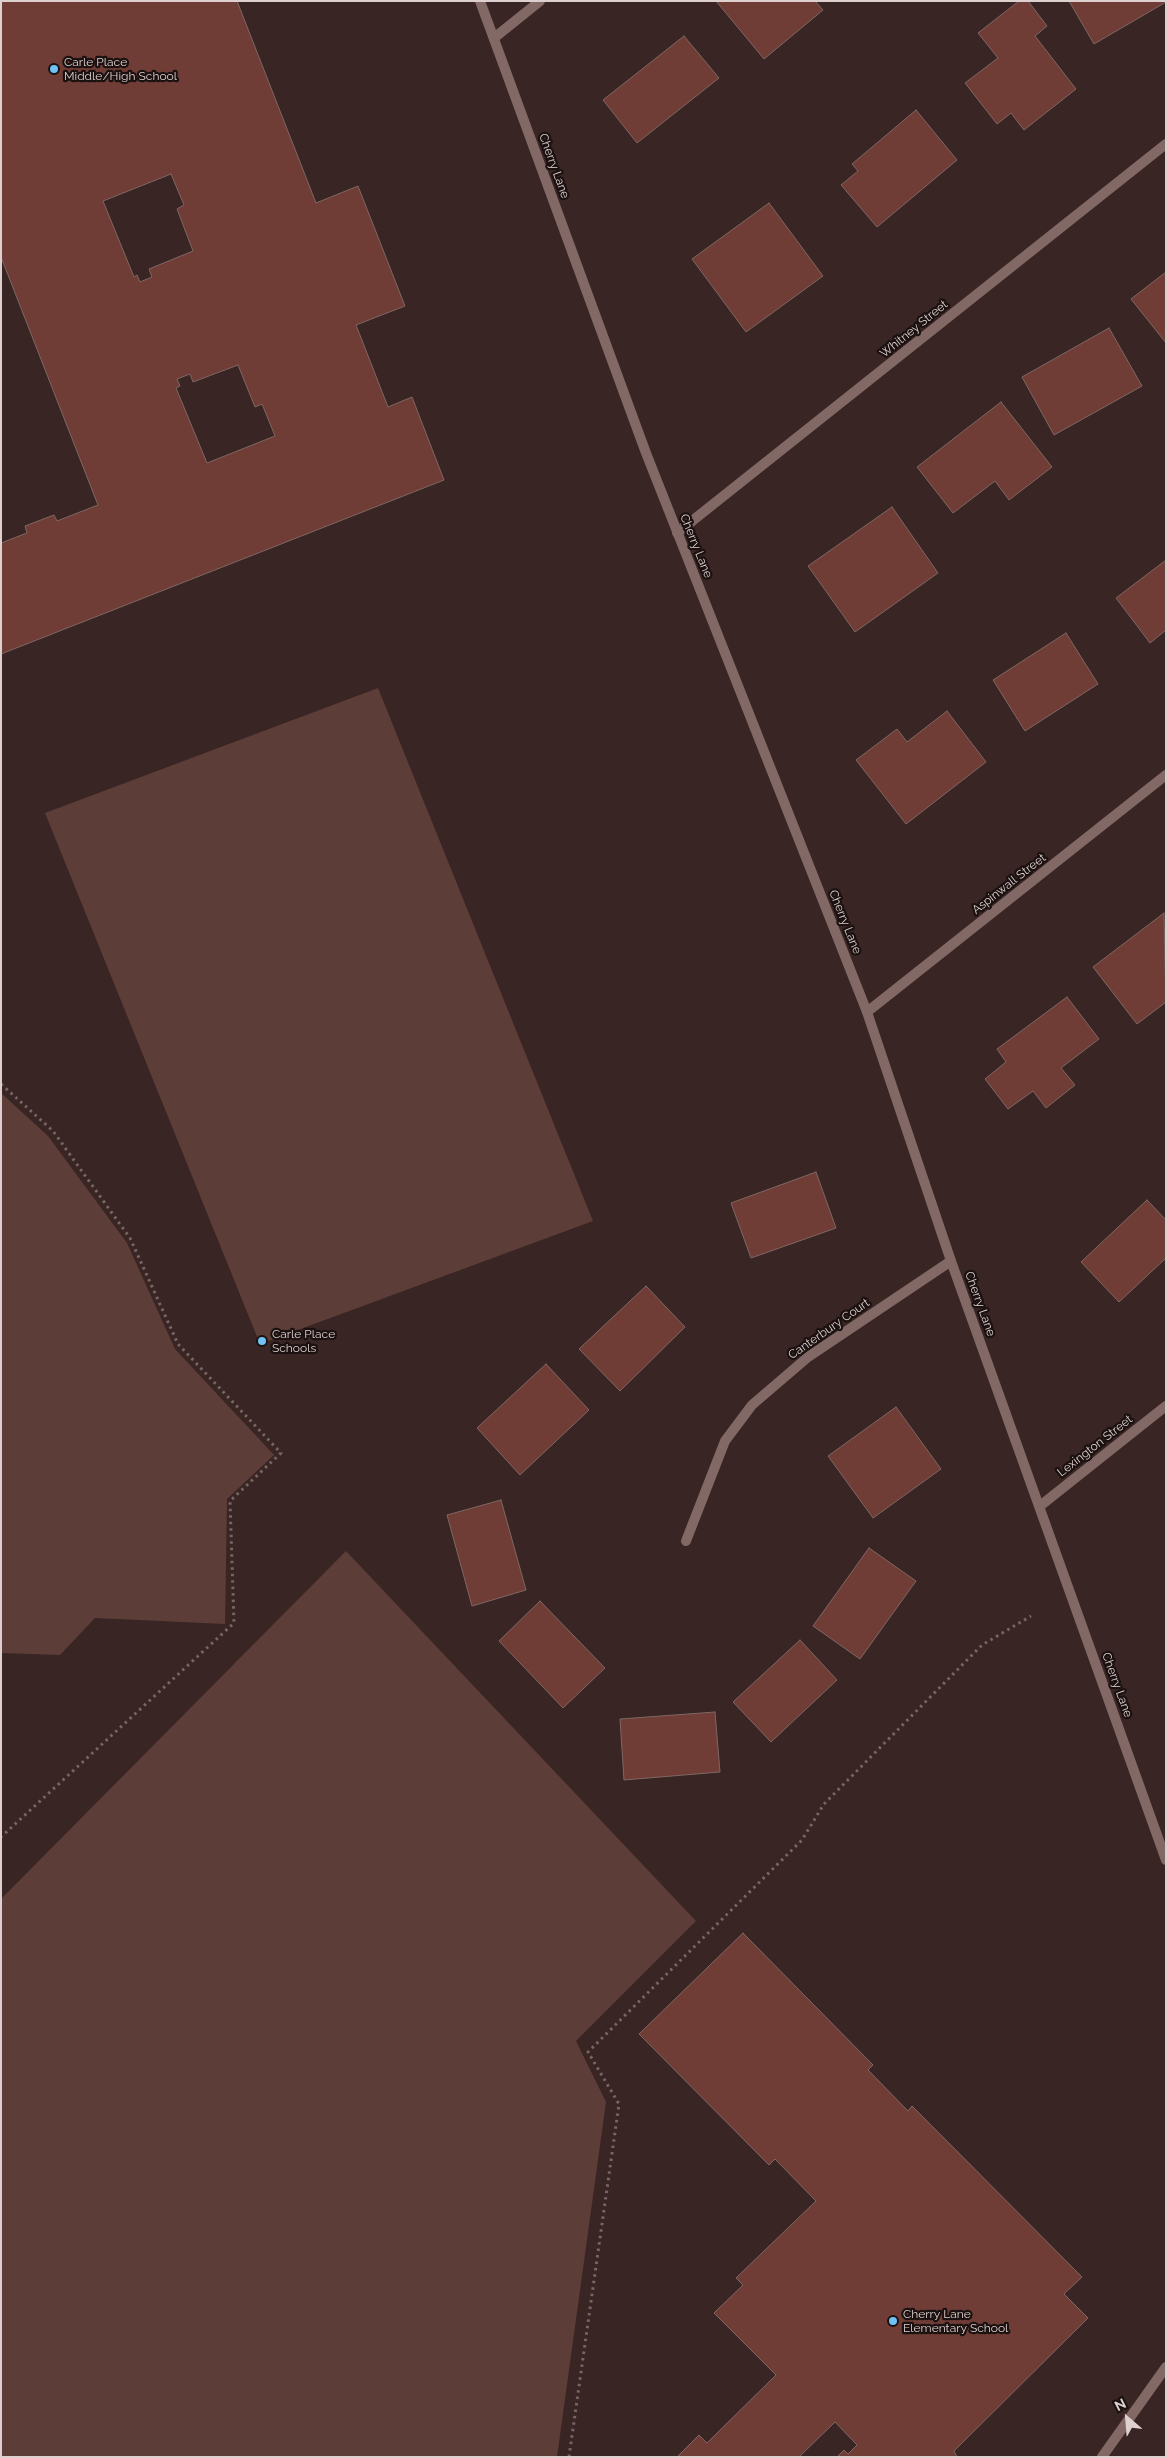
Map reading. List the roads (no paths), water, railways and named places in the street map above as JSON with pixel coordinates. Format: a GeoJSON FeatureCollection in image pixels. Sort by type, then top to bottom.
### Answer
{"type":"FeatureCollection","features":[{"type":"Feature","properties":{"kind":"street","name":"Cherry Lane"},"geometry":{"type":"LineString","coordinates":[[480,1],[646,453],[867,1012],[951,1261],[1166,1860]]}},
{"type":"Feature","properties":{"kind":"street"},"geometry":{"type":"LineString","coordinates":[[494,38],[540,1]]}},
{"type":"Feature","properties":{"kind":"street","name":"Whitney Street"},"geometry":{"type":"LineString","coordinates":[[677,533],[1166,144]]}},
{"type":"Feature","properties":{"kind":"street","name":"Aspinwall Street"},"geometry":{"type":"LineString","coordinates":[[867,1012],[1166,775]]}},
{"type":"Feature","properties":{"kind":"street","name":"Canterbury Court"},"geometry":{"type":"LineString","coordinates":[[686,1541],[725,1441],[752,1405],[808,1357],[951,1261]]}},
{"type":"Feature","properties":{"kind":"street","name":"Lexington Street"},"geometry":{"type":"LineString","coordinates":[[1040,1506],[1166,1406]]}},
{"type":"Feature","properties":{"kind":"street"},"geometry":{"type":"LineString","coordinates":[[1102,2457],[1166,2367]]}},
{"type":"Feature","properties":{"kind":"place","name":"Carle Place Middle/High School"},"geometry":{"type":"Point","coordinates":[54,69]}},
{"type":"Feature","properties":{"kind":"place","name":"Carle Place Schools"},"geometry":{"type":"Point","coordinates":[262,1341]}},
{"type":"Feature","properties":{"kind":"place","name":"Cherry Lane Elementary School"},"geometry":{"type":"Point","coordinates":[893,2321]}}]}
